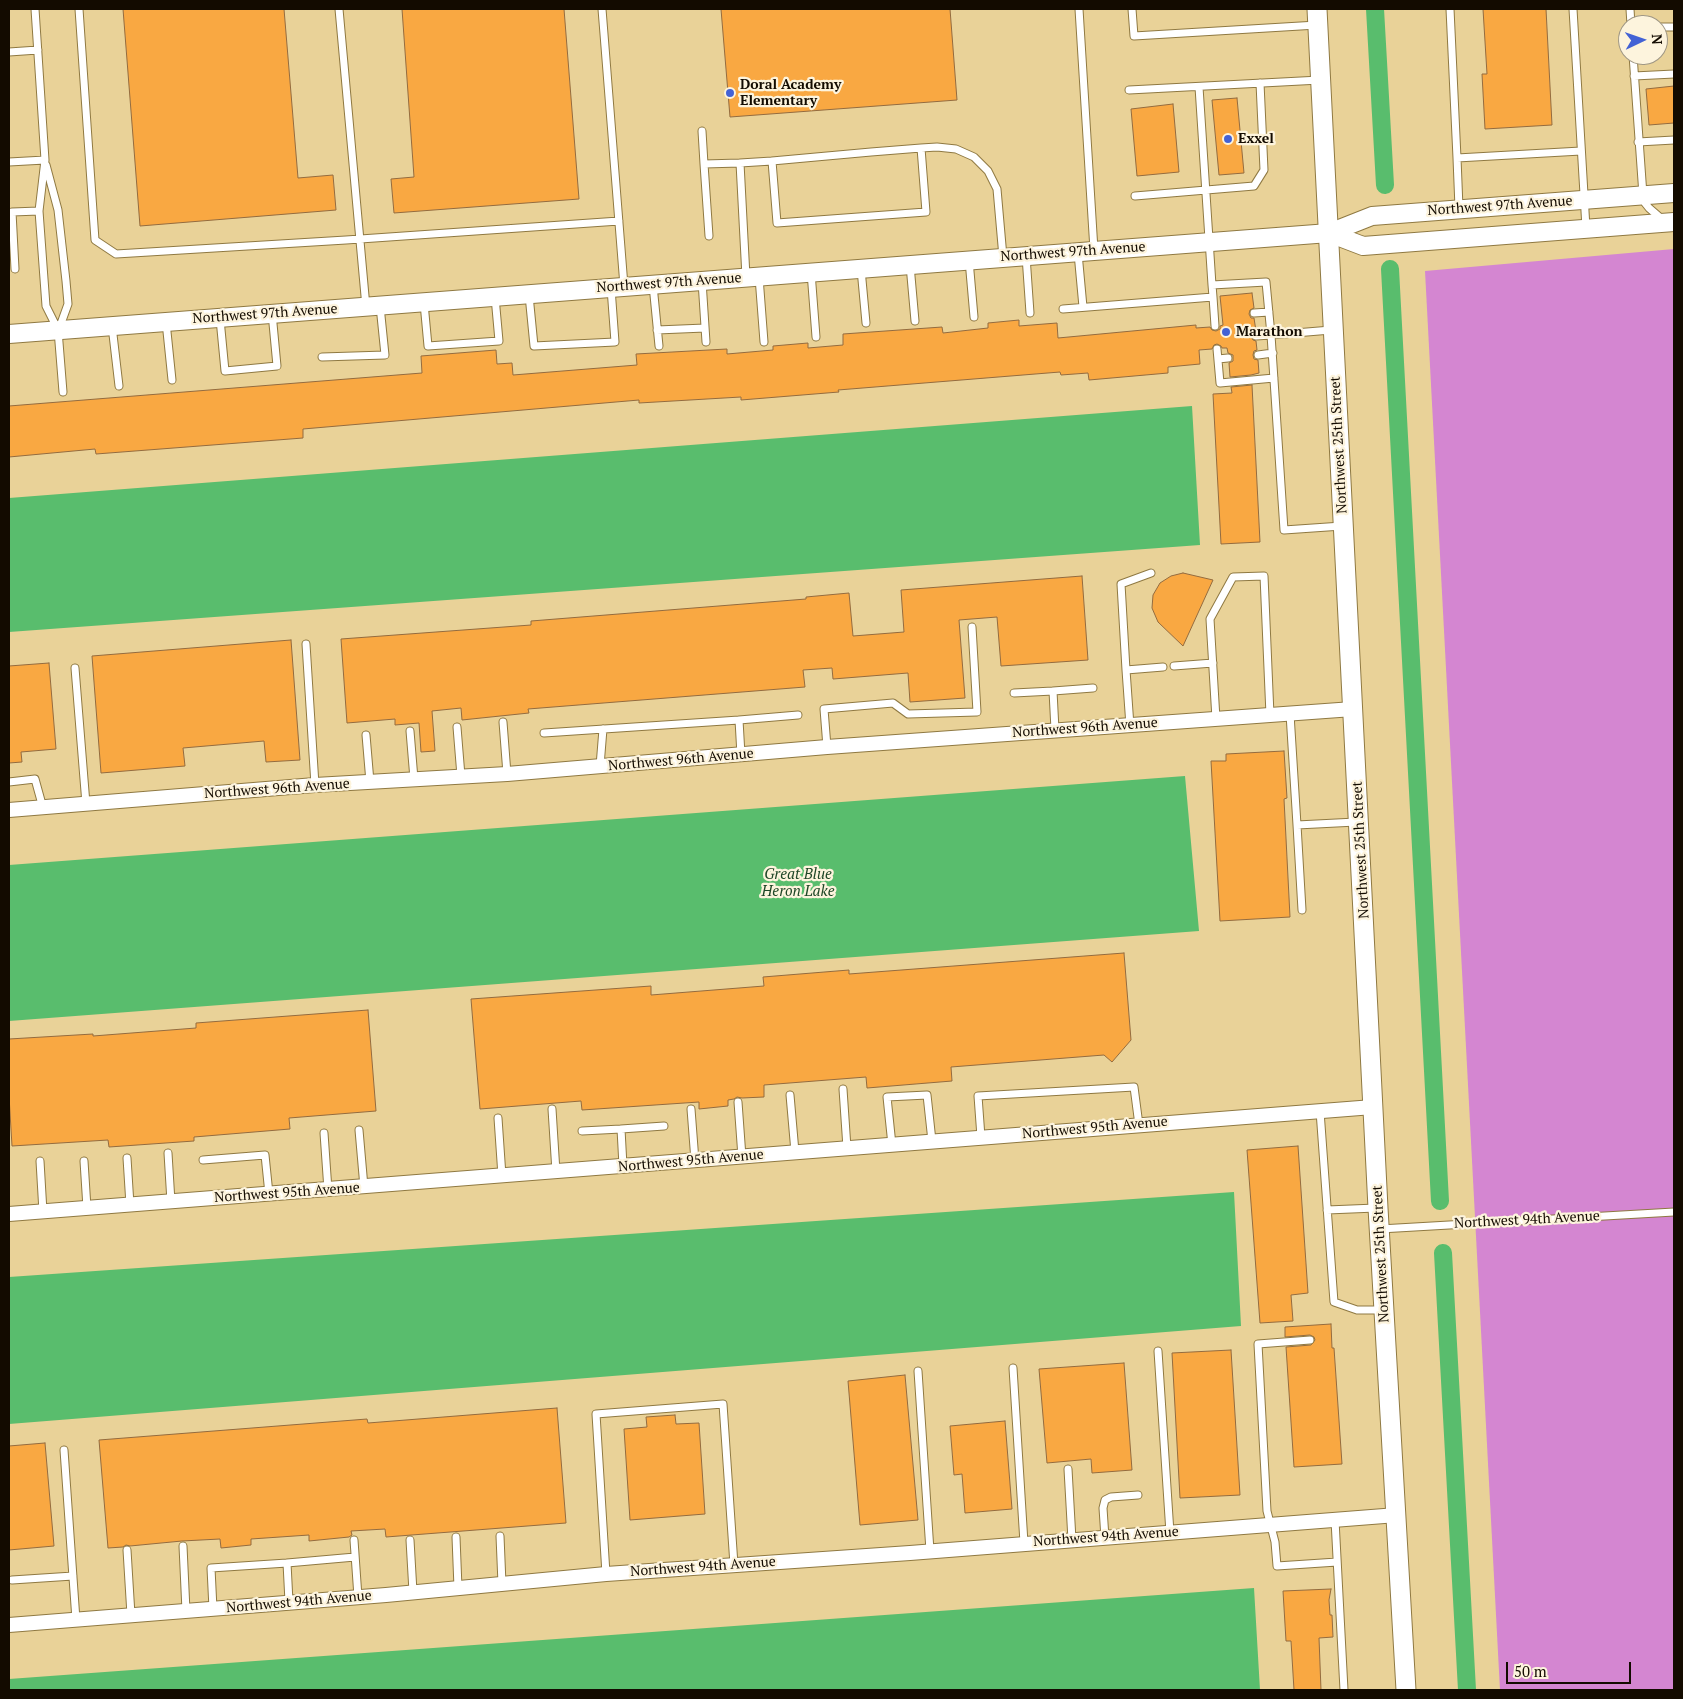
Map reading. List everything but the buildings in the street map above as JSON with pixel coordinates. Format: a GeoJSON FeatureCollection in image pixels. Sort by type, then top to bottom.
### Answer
{"type":"FeatureCollection","features":[{"type":"Feature","properties":{"kind":"main road","name":"Northwest 25th Street"},"geometry":{"type":"LineString","coordinates":[[1317,17],[1378,1208],[1406,1690]]}},
{"type":"Feature","properties":{"kind":"street","name":"Northwest 97th Avenue"},"geometry":{"type":"LineString","coordinates":[[9,334],[1329,233],[1372,216],[1674,193]]}},
{"type":"Feature","properties":{"kind":"street","name":"Northwest 97th Avenue"},"geometry":{"type":"LineString","coordinates":[[1329,233],[1362,246],[1670,222]]}},
{"type":"Feature","properties":{"kind":"street","name":"Northwest 96th Avenue"},"geometry":{"type":"LineString","coordinates":[[9,810],[315,785],[507,774],[827,747],[1353,709]]}},
{"type":"Feature","properties":{"kind":"street","name":"Northwest 95th Avenue"},"geometry":{"type":"LineString","coordinates":[[9,1214],[502,1177],[1139,1124],[1374,1107]]}},
{"type":"Feature","properties":{"kind":"street","name":"Northwest 94th Avenue"},"geometry":{"type":"LineString","coordinates":[[9,1625],[358,1597],[606,1574],[1397,1515]]}},
{"type":"Feature","properties":{"kind":"lane"},"geometry":{"type":"LineString","coordinates":[[35,9],[45,160],[39,211],[46,306],[58,330],[63,392]]}},
{"type":"Feature","properties":{"kind":"lane"},"geometry":{"type":"LineString","coordinates":[[79,9],[95,240],[116,254],[619,221]]}},
{"type":"Feature","properties":{"kind":"lane"},"geometry":{"type":"LineString","coordinates":[[322,357],[385,355],[360,239],[339,9]]}},
{"type":"Feature","properties":{"kind":"lane"},"geometry":{"type":"LineString","coordinates":[[529,294],[534,346],[615,342],[619,221],[602,9]]}},
{"type":"Feature","properties":{"kind":"lane"},"geometry":{"type":"LineString","coordinates":[[1079,9],[1086,251],[1082,307]]}},
{"type":"Feature","properties":{"kind":"lane"},"geometry":{"type":"LineString","coordinates":[[1132,9],[1134,36],[1317,17]]}},
{"type":"Feature","properties":{"kind":"lane"},"geometry":{"type":"LineString","coordinates":[[1450,9],[1460,209]]}},
{"type":"Feature","properties":{"kind":"lane"},"geometry":{"type":"LineString","coordinates":[[1573,9],[1586,229]]}},
{"type":"Feature","properties":{"kind":"lane"},"geometry":{"type":"LineString","coordinates":[[9,52],[38,50]]}},
{"type":"Feature","properties":{"kind":"lane"},"geometry":{"type":"LineString","coordinates":[[1633,65],[1643,195],[1645,203],[1670,222]]}},
{"type":"Feature","properties":{"kind":"lane"},"geometry":{"type":"LineString","coordinates":[[1634,76],[1674,74]]}},
{"type":"Feature","properties":{"kind":"lane"},"geometry":{"type":"LineString","coordinates":[[1129,90],[1321,80]]}},
{"type":"Feature","properties":{"kind":"lane"},"geometry":{"type":"LineString","coordinates":[[1135,196],[1254,186],[1264,170],[1260,83]]}},
{"type":"Feature","properties":{"kind":"lane"},"geometry":{"type":"LineString","coordinates":[[1199,86],[1212,285],[1218,317],[1216,326]]}},
{"type":"Feature","properties":{"kind":"lane"},"geometry":{"type":"LineString","coordinates":[[702,131],[709,236]]}},
{"type":"Feature","properties":{"kind":"lane"},"geometry":{"type":"LineString","coordinates":[[1638,142],[1674,140]]}},
{"type":"Feature","properties":{"kind":"lane"},"geometry":{"type":"LineString","coordinates":[[704,164],[772,161],[937,146],[956,149],[974,157],[988,171],[997,189],[1003,258]]}},
{"type":"Feature","properties":{"kind":"lane"},"geometry":{"type":"LineString","coordinates":[[772,161],[778,223],[926,212],[922,148]]}},
{"type":"Feature","properties":{"kind":"lane"},"geometry":{"type":"LineString","coordinates":[[1457,158],[1582,152]]}},
{"type":"Feature","properties":{"kind":"lane"},"geometry":{"type":"LineString","coordinates":[[9,162],[45,160]]}},
{"type":"Feature","properties":{"kind":"lane"},"geometry":{"type":"LineString","coordinates":[[45,160],[58,210],[68,304],[58,330]]}},
{"type":"Feature","properties":{"kind":"lane"},"geometry":{"type":"LineString","coordinates":[[740,163],[752,277],[764,342]]}},
{"type":"Feature","properties":{"kind":"lane"},"geometry":{"type":"LineString","coordinates":[[15,268],[12,212],[39,211]]}},
{"type":"Feature","properties":{"kind":"lane"},"geometry":{"type":"LineString","coordinates":[[1026,256],[1030,313]]}},
{"type":"Feature","properties":{"kind":"lane"},"geometry":{"type":"LineString","coordinates":[[968,260],[974,318]]}},
{"type":"Feature","properties":{"kind":"lane"},"geometry":{"type":"LineString","coordinates":[[910,265],[915,321]]}},
{"type":"Feature","properties":{"kind":"lane"},"geometry":{"type":"LineString","coordinates":[[861,268],[866,323]]}},
{"type":"Feature","properties":{"kind":"lane"},"geometry":{"type":"LineString","coordinates":[[811,272],[816,337]]}},
{"type":"Feature","properties":{"kind":"lane"},"geometry":{"type":"LineString","coordinates":[[702,280],[706,342]]}},
{"type":"Feature","properties":{"kind":"lane"},"geometry":{"type":"LineString","coordinates":[[1212,285],[1266,282],[1273,353],[1284,530],[1342,526]]}},
{"type":"Feature","properties":{"kind":"lane"},"geometry":{"type":"LineString","coordinates":[[653,284],[659,346]]}},
{"type":"Feature","properties":{"kind":"lane"},"geometry":{"type":"LineString","coordinates":[[424,302],[428,346],[499,341],[494,296]]}},
{"type":"Feature","properties":{"kind":"lane"},"geometry":{"type":"LineString","coordinates":[[1063,309],[1213,297]]}},
{"type":"Feature","properties":{"kind":"lane"},"geometry":{"type":"LineString","coordinates":[[1254,313],[1269,312]]}},
{"type":"Feature","properties":{"kind":"lane"},"geometry":{"type":"LineString","coordinates":[[220,317],[225,371],[277,366],[272,313]]}},
{"type":"Feature","properties":{"kind":"lane"},"geometry":{"type":"LineString","coordinates":[[166,321],[172,380]]}},
{"type":"Feature","properties":{"kind":"lane"},"geometry":{"type":"LineString","coordinates":[[112,325],[119,386]]}},
{"type":"Feature","properties":{"kind":"lane"},"geometry":{"type":"LineString","coordinates":[[657,330],[705,328]]}},
{"type":"Feature","properties":{"kind":"lane"},"geometry":{"type":"LineString","coordinates":[[1256,336],[1334,330]]}},
{"type":"Feature","properties":{"kind":"lane"},"geometry":{"type":"LineString","coordinates":[[1218,349],[1220,382],[1274,378]]}},
{"type":"Feature","properties":{"kind":"lane"},"geometry":{"type":"LineString","coordinates":[[1258,355],[1273,353]]}},
{"type":"Feature","properties":{"kind":"lane"},"geometry":{"type":"LineString","coordinates":[[1218,359],[1228,358]]}},
{"type":"Feature","properties":{"kind":"lane"},"geometry":{"type":"LineString","coordinates":[[1130,726],[1121,584],[1151,573]]}},
{"type":"Feature","properties":{"kind":"lane"},"geometry":{"type":"LineString","coordinates":[[1216,719],[1210,618],[1233,577],[1264,576],[1270,715]]}},
{"type":"Feature","properties":{"kind":"lane"},"geometry":{"type":"LineString","coordinates":[[827,747],[824,709],[893,703],[908,714],[977,712],[972,628]]}},
{"type":"Feature","properties":{"kind":"lane"},"geometry":{"type":"LineString","coordinates":[[306,644],[315,785]]}},
{"type":"Feature","properties":{"kind":"lane"},"geometry":{"type":"LineString","coordinates":[[1174,666],[1213,663]]}},
{"type":"Feature","properties":{"kind":"lane"},"geometry":{"type":"LineString","coordinates":[[1126,670],[1164,667]]}},
{"type":"Feature","properties":{"kind":"lane"},"geometry":{"type":"LineString","coordinates":[[75,668],[86,804]]}},
{"type":"Feature","properties":{"kind":"lane"},"geometry":{"type":"LineString","coordinates":[[1014,694],[1092,688]]}},
{"type":"Feature","properties":{"kind":"lane"},"geometry":{"type":"LineString","coordinates":[[1053,691],[1055,730]]}},
{"type":"Feature","properties":{"kind":"lane"},"geometry":{"type":"LineString","coordinates":[[1290,714],[1302,910]]}},
{"type":"Feature","properties":{"kind":"lane"},"geometry":{"type":"LineString","coordinates":[[544,733],[798,715]]}},
{"type":"Feature","properties":{"kind":"lane"},"geometry":{"type":"LineString","coordinates":[[739,720],[741,755]]}},
{"type":"Feature","properties":{"kind":"lane"},"geometry":{"type":"LineString","coordinates":[[503,722],[507,774]]}},
{"type":"Feature","properties":{"kind":"lane"},"geometry":{"type":"LineString","coordinates":[[457,727],[461,776]]}},
{"type":"Feature","properties":{"kind":"lane"},"geometry":{"type":"LineString","coordinates":[[600,766],[603,729]]}},
{"type":"Feature","properties":{"kind":"lane"},"geometry":{"type":"LineString","coordinates":[[410,731],[414,779]]}},
{"type":"Feature","properties":{"kind":"lane"},"geometry":{"type":"LineString","coordinates":[[366,735],[370,782]]}},
{"type":"Feature","properties":{"kind":"lane"},"geometry":{"type":"LineString","coordinates":[[9,782],[35,779],[43,808]]}},
{"type":"Feature","properties":{"kind":"lane"},"geometry":{"type":"LineString","coordinates":[[1297,825],[1359,822]]}},
{"type":"Feature","properties":{"kind":"lane"},"geometry":{"type":"LineString","coordinates":[[981,1137],[978,1096],[1134,1087],[1139,1124]]}},
{"type":"Feature","properties":{"kind":"lane"},"geometry":{"type":"LineString","coordinates":[[843,1089],[848,1148]]}},
{"type":"Feature","properties":{"kind":"lane"},"geometry":{"type":"LineString","coordinates":[[790,1095],[795,1152]]}},
{"type":"Feature","properties":{"kind":"lane"},"geometry":{"type":"LineString","coordinates":[[892,1144],[887,1098],[927,1095],[932,1141]]}},
{"type":"Feature","properties":{"kind":"lane"},"geometry":{"type":"LineString","coordinates":[[738,1102],[742,1157]]}},
{"type":"Feature","properties":{"kind":"lane"},"geometry":{"type":"LineString","coordinates":[[552,1109],[556,1172]]}},
{"type":"Feature","properties":{"kind":"lane"},"geometry":{"type":"LineString","coordinates":[[691,1109],[695,1161]]}},
{"type":"Feature","properties":{"kind":"lane"},"geometry":{"type":"LineString","coordinates":[[1320,1111],[1334,1302],[1357,1310],[1384,1310]]}},
{"type":"Feature","properties":{"kind":"lane"},"geometry":{"type":"LineString","coordinates":[[498,1118],[502,1177]]}},
{"type":"Feature","properties":{"kind":"lane"},"geometry":{"type":"LineString","coordinates":[[582,1131],[664,1126]]}},
{"type":"Feature","properties":{"kind":"lane"},"geometry":{"type":"LineString","coordinates":[[621,1129],[623,1166]]}},
{"type":"Feature","properties":{"kind":"lane"},"geometry":{"type":"LineString","coordinates":[[359,1130],[364,1187]]}},
{"type":"Feature","properties":{"kind":"lane"},"geometry":{"type":"LineString","coordinates":[[324,1133],[328,1190]]}},
{"type":"Feature","properties":{"kind":"lane"},"geometry":{"type":"LineString","coordinates":[[168,1154],[172,1202]]}},
{"type":"Feature","properties":{"kind":"lane"},"geometry":{"type":"LineString","coordinates":[[203,1160],[265,1155],[268,1195]]}},
{"type":"Feature","properties":{"kind":"lane"},"geometry":{"type":"LineString","coordinates":[[127,1158],[130,1205]]}},
{"type":"Feature","properties":{"kind":"lane"},"geometry":{"type":"LineString","coordinates":[[40,1161],[42,1212]]}},
{"type":"Feature","properties":{"kind":"lane"},"geometry":{"type":"LineString","coordinates":[[84,1161],[87,1208]]}},
{"type":"Feature","properties":{"kind":"lane"},"geometry":{"type":"LineString","coordinates":[[1327,1210],[1378,1208]]}},
{"type":"Feature","properties":{"kind":"lane","name":"Northwest 94th Avenue"},"geometry":{"type":"LineString","coordinates":[[1380,1229],[1674,1212]]}},
{"type":"Feature","properties":{"kind":"lane"},"geometry":{"type":"LineString","coordinates":[[1310,1340],[1258,1344],[1267,1511],[1275,1542],[1277,1566],[1337,1562]]}},
{"type":"Feature","properties":{"kind":"lane"},"geometry":{"type":"LineString","coordinates":[[1158,1351],[1170,1533]]}},
{"type":"Feature","properties":{"kind":"lane"},"geometry":{"type":"LineString","coordinates":[[1013,1368],[1024,1543]]}},
{"type":"Feature","properties":{"kind":"lane"},"geometry":{"type":"LineString","coordinates":[[918,1370],[930,1551]]}},
{"type":"Feature","properties":{"kind":"lane"},"geometry":{"type":"LineString","coordinates":[[606,1574],[596,1414],[723,1404],[734,1565]]}},
{"type":"Feature","properties":{"kind":"lane"},"geometry":{"type":"LineString","coordinates":[[64,1450],[76,1620]]}},
{"type":"Feature","properties":{"kind":"lane"},"geometry":{"type":"LineString","coordinates":[[1068,1469],[1072,1540]]}},
{"type":"Feature","properties":{"kind":"lane"},"geometry":{"type":"LineString","coordinates":[[1105,1538],[1103,1508],[1105,1500],[1111,1497],[1138,1495]]}},
{"type":"Feature","properties":{"kind":"lane"},"geometry":{"type":"LineString","coordinates":[[1335,1520],[1344,1690]]}},
{"type":"Feature","properties":{"kind":"lane"},"geometry":{"type":"LineString","coordinates":[[500,1536],[502,1584]]}},
{"type":"Feature","properties":{"kind":"lane"},"geometry":{"type":"LineString","coordinates":[[456,1538],[458,1588]]}},
{"type":"Feature","properties":{"kind":"lane"},"geometry":{"type":"LineString","coordinates":[[354,1540],[358,1597]]}},
{"type":"Feature","properties":{"kind":"lane"},"geometry":{"type":"LineString","coordinates":[[410,1540],[412,1592]]}},
{"type":"Feature","properties":{"kind":"lane"},"geometry":{"type":"LineString","coordinates":[[183,1546],[186,1611]]}},
{"type":"Feature","properties":{"kind":"lane"},"geometry":{"type":"LineString","coordinates":[[127,1550],[131,1615]]}},
{"type":"Feature","properties":{"kind":"lane"},"geometry":{"type":"LineString","coordinates":[[213,1609],[211,1568],[356,1558]]}},
{"type":"Feature","properties":{"kind":"lane"},"geometry":{"type":"LineString","coordinates":[[287,1563],[289,1602]]}},
{"type":"Feature","properties":{"kind":"lane"},"geometry":{"type":"LineString","coordinates":[[12,1580],[73,1576]]}},
{"type":"Feature","properties":{"kind":"shaded area"},"geometry":{"type":"Polygon","coordinates":[[[1674,249],[1674,1690],[1500,1690],[1425,271],[1674,249]]]}},
{"type":"Feature","properties":{"kind":"water"},"geometry":{"type":"Polygon","coordinates":[[[1192,406],[1200,545],[9,632],[9,498],[1192,406]]]}},
{"type":"Feature","properties":{"kind":"water","name":"Great Blue Heron Lake"},"geometry":{"type":"Polygon","coordinates":[[[1185,776],[1199,931],[9,1021],[9,865],[1185,776]]]}},
{"type":"Feature","properties":{"kind":"water"},"geometry":{"type":"Polygon","coordinates":[[[1234,1192],[1241,1326],[9,1424],[9,1277],[1234,1192]]]}},
{"type":"Feature","properties":{"kind":"water"},"geometry":{"type":"Polygon","coordinates":[[[1254,1588],[1260,1690],[9,1690],[9,1679],[1254,1588]]]}},
{"type":"Feature","properties":{"kind":"waterway"},"geometry":{"type":"LineString","coordinates":[[1375,9],[1385,185]]}},
{"type":"Feature","properties":{"kind":"waterway"},"geometry":{"type":"LineString","coordinates":[[1390,269],[1440,1201]]}},
{"type":"Feature","properties":{"kind":"waterway"},"geometry":{"type":"LineString","coordinates":[[1443,1253],[1467,1690]]}},
{"type":"Feature","properties":{"kind":"place","name":"Doral Academy Elementary"},"geometry":{"type":"Point","coordinates":[730,93]}},
{"type":"Feature","properties":{"kind":"place","name":"Exxel"},"geometry":{"type":"Point","coordinates":[1228,139]}},
{"type":"Feature","properties":{"kind":"place","name":"Marathon"},"geometry":{"type":"Point","coordinates":[1226,332]}}]}
